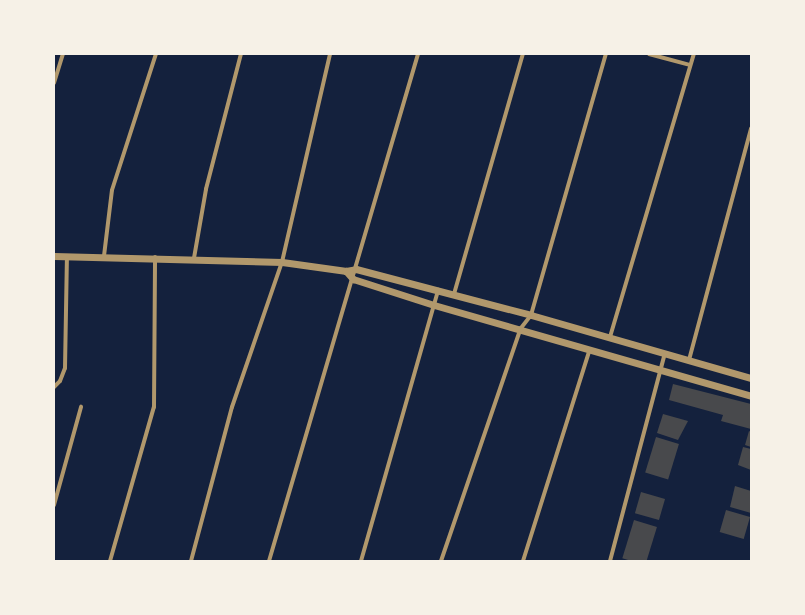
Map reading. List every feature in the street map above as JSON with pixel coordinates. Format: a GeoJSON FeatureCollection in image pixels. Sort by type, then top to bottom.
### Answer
{"type":"FeatureCollection","features":[{"type":"Feature","properties":{"kind":"street"},"geometry":{"type":"LineString","coordinates":[[54,83],[63,54]]}},
{"type":"Feature","properties":{"kind":"street"},"geometry":{"type":"LineString","coordinates":[[104,256],[112,190],[156,54]]}},
{"type":"Feature","properties":{"kind":"street"},"geometry":{"type":"LineString","coordinates":[[194,258],[206,189],[241,54]]}},
{"type":"Feature","properties":{"kind":"street"},"geometry":{"type":"LineString","coordinates":[[191,561],[232,407],[282,262],[330,54]]}},
{"type":"Feature","properties":{"kind":"street"},"geometry":{"type":"LineString","coordinates":[[269,561],[418,54]]}},
{"type":"Feature","properties":{"kind":"street"},"geometry":{"type":"LineString","coordinates":[[454,294],[523,54]]}},
{"type":"Feature","properties":{"kind":"street"},"geometry":{"type":"LineString","coordinates":[[441,561],[521,328],[531,315],[606,54]]}},
{"type":"Feature","properties":{"kind":"street"},"geometry":{"type":"LineString","coordinates":[[649,54],[690,65]]}},
{"type":"Feature","properties":{"kind":"street"},"geometry":{"type":"LineString","coordinates":[[610,337],[694,54]]}},
{"type":"Feature","properties":{"kind":"street"},"geometry":{"type":"LineString","coordinates":[[689,360],[751,128]]}},
{"type":"Feature","properties":{"kind":"street"},"geometry":{"type":"LineString","coordinates":[[54,256],[194,258],[282,262],[346,271],[356,269],[531,315],[751,378]]}},
{"type":"Feature","properties":{"kind":"street"},"geometry":{"type":"LineString","coordinates":[[54,387],[60,381],[65,368],[67,256]]}},
{"type":"Feature","properties":{"kind":"street"},"geometry":{"type":"LineString","coordinates":[[110,561],[154,407],[155,257]]}},
{"type":"Feature","properties":{"kind":"street"},"geometry":{"type":"LineString","coordinates":[[346,271],[353,279],[434,305],[521,328],[751,396]]}},
{"type":"Feature","properties":{"kind":"street"},"geometry":{"type":"LineString","coordinates":[[361,561],[438,290]]}},
{"type":"Feature","properties":{"kind":"street"},"geometry":{"type":"LineString","coordinates":[[523,561],[590,349]]}},
{"type":"Feature","properties":{"kind":"street"},"geometry":{"type":"LineString","coordinates":[[610,561],[665,353]]}},
{"type":"Feature","properties":{"kind":"street"},"geometry":{"type":"LineString","coordinates":[[54,505],[82,407]]}},
{"type":"Feature","properties":{"kind":"building"},"geometry":{"type":"Polygon","coordinates":[[[673,384],[751,404],[751,429],[721,421],[723,415],[669,400],[673,384]]]}},
{"type":"Feature","properties":{"kind":"building"},"geometry":{"type":"Polygon","coordinates":[[[663,414],[688,421],[678,440],[657,433],[663,414]]]}},
{"type":"Feature","properties":{"kind":"building"},"geometry":{"type":"Polygon","coordinates":[[[749,431],[751,432],[751,447],[745,445],[749,431]]]}},
{"type":"Feature","properties":{"kind":"building"},"geometry":{"type":"Polygon","coordinates":[[[656,437],[679,444],[668,479],[645,472],[656,437]]]}},
{"type":"Feature","properties":{"kind":"building"},"geometry":{"type":"Polygon","coordinates":[[[743,447],[751,449],[751,470],[738,465],[743,447]]]}},
{"type":"Feature","properties":{"kind":"building"},"geometry":{"type":"Polygon","coordinates":[[[735,486],[751,491],[751,513],[730,507],[735,486]]]}},
{"type":"Feature","properties":{"kind":"building"},"geometry":{"type":"Polygon","coordinates":[[[641,492],[665,499],[659,520],[635,513],[641,492]]]}},
{"type":"Feature","properties":{"kind":"building"},"geometry":{"type":"Polygon","coordinates":[[[726,510],[750,517],[744,539],[720,532],[726,510]]]}},
{"type":"Feature","properties":{"kind":"building"},"geometry":{"type":"Polygon","coordinates":[[[634,520],[657,527],[647,561],[631,561],[622,558],[634,520]]]}}]}
